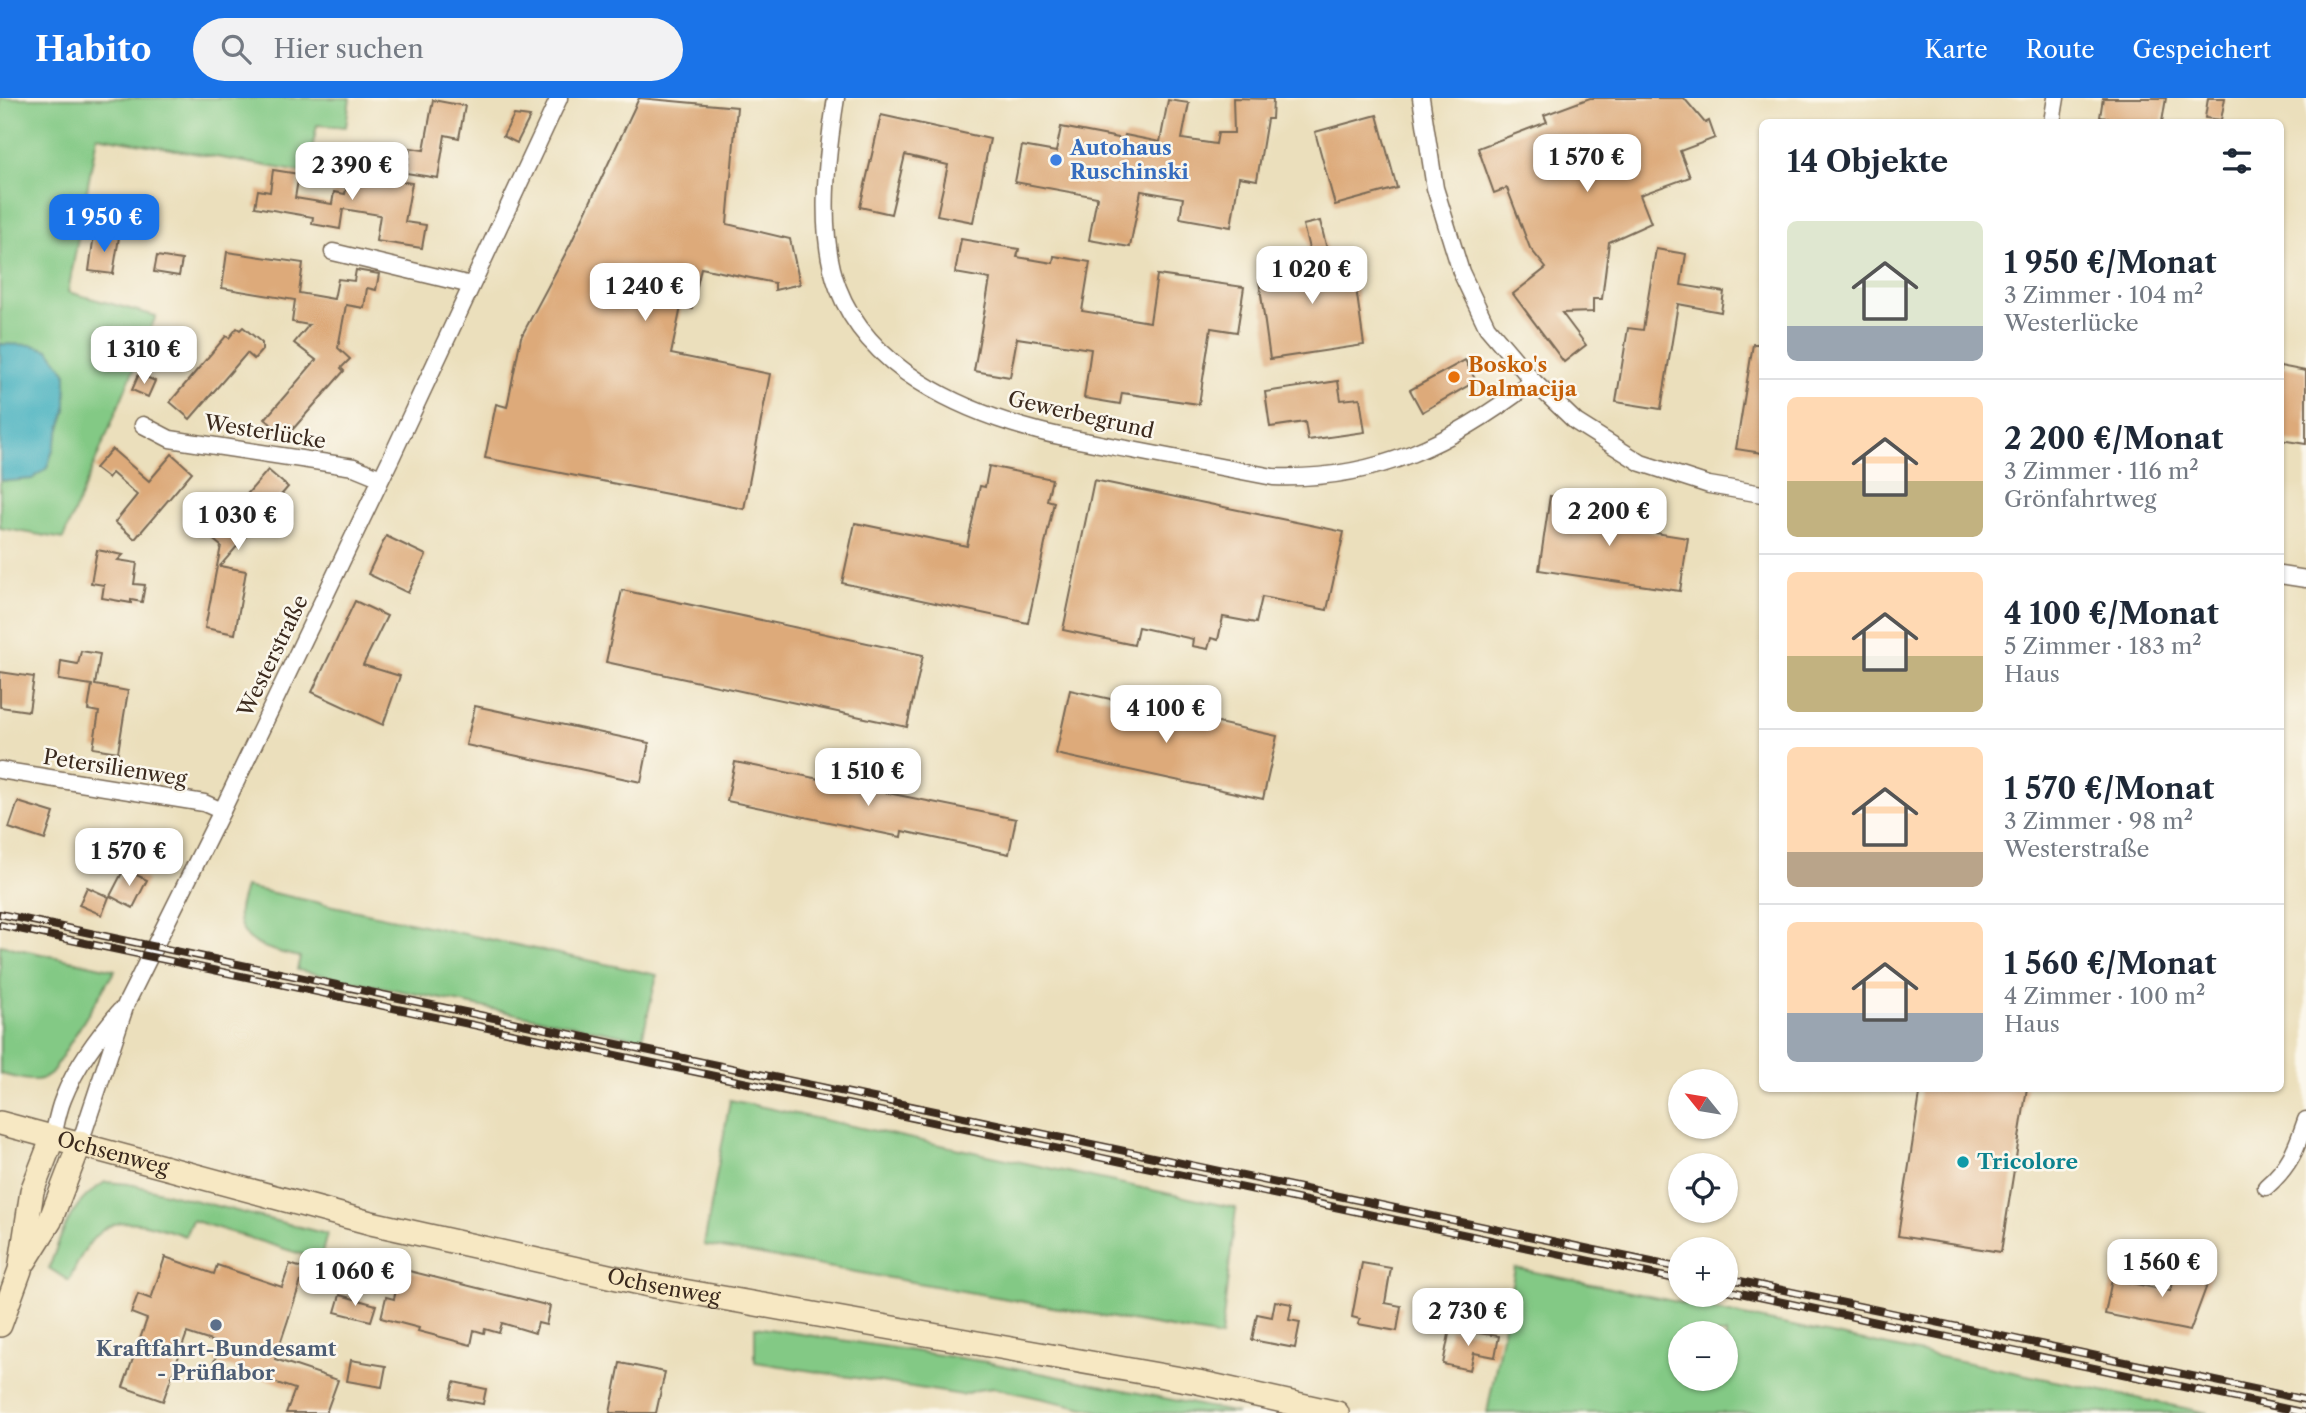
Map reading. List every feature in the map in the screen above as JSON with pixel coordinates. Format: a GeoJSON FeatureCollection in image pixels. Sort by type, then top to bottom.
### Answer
{"type":"FeatureCollection","features":[{"type":"Feature","properties":{"kind":"main road","name":"Ochsenweg"},"geometry":{"type":"LineString","coordinates":[[0,1123],[371,1223],[649,1284],[1185,1380],[1337,1413]]}},
{"type":"Feature","properties":{"kind":"main road"},"geometry":{"type":"LineString","coordinates":[[0,1325],[20,1270],[32,1191],[53,1137]]}},
{"type":"Feature","properties":{"kind":"main road"},"geometry":{"type":"LineString","coordinates":[[20,1270],[50,1221],[80,1143]]}},
{"type":"Feature","properties":{"kind":"street","name":"Westerstraße"},"geometry":{"type":"LineString","coordinates":[[80,1143],[126,1004],[222,811],[559,98]]}},
{"type":"Feature","properties":{"kind":"street","name":"Gewerbegrund"},"geometry":{"type":"LineString","coordinates":[[836,98],[829,144],[826,207],[831,260],[837,286],[850,315],[866,337],[887,358],[918,380],[975,410],[1041,432],[1273,477],[1308,478],[1372,468],[1411,455],[1496,409],[1532,381]]}},
{"type":"Feature","properties":{"kind":"street"},"geometry":{"type":"LineString","coordinates":[[1421,98],[1435,188],[1461,272],[1487,327],[1532,381],[1576,422],[1641,463],[1709,485],[1759,493]]}},
{"type":"Feature","properties":{"kind":"street"},"geometry":{"type":"LineString","coordinates":[[2052,119],[2056,98]]}},
{"type":"Feature","properties":{"kind":"street"},"geometry":{"type":"LineString","coordinates":[[333,252],[471,285]]}},
{"type":"Feature","properties":{"kind":"street","name":"Westerlücke"},"geometry":{"type":"LineString","coordinates":[[143,425],[170,439],[354,467],[381,478]]}},
{"type":"Feature","properties":{"kind":"street"},"geometry":{"type":"LineString","coordinates":[[2284,576],[2306,579]]}},
{"type":"Feature","properties":{"kind":"street","name":"Petersilienweg"},"geometry":{"type":"LineString","coordinates":[[0,770],[204,803],[222,811]]}},
{"type":"Feature","properties":{"kind":"street","name":"Westerstraße"},"geometry":{"type":"LineString","coordinates":[[53,1137],[62,1101],[91,1045],[126,1004]]}},
{"type":"Feature","properties":{"kind":"street"},"geometry":{"type":"LineString","coordinates":[[2266,1186],[2282,1173],[2295,1152],[2306,1120]]}},
{"type":"Feature","properties":{"kind":"green space"},"geometry":{"type":"Polygon","coordinates":[[[0,98],[350,98],[346,127],[317,125],[307,173],[97,136],[68,292],[156,316],[63,539],[0,528],[0,480],[10,481],[47,468],[66,410],[66,372],[0,344],[0,98]]]}},
{"type":"Feature","properties":{"kind":"green space"},"geometry":{"type":"Polygon","coordinates":[[[245,887],[657,975],[642,1039],[297,970],[300,957],[268,949],[249,938],[243,931],[239,921],[239,909],[245,887]]]}},
{"type":"Feature","properties":{"kind":"green space"},"geometry":{"type":"Polygon","coordinates":[[[0,945],[115,970],[51,1074],[45,1078],[26,1080],[0,1074],[0,945]]]}},
{"type":"Feature","properties":{"kind":"green space"},"geometry":{"type":"Polygon","coordinates":[[[730,1100],[1236,1208],[1221,1337],[704,1245],[730,1100]]]}},
{"type":"Feature","properties":{"kind":"green space"},"geometry":{"type":"Polygon","coordinates":[[[105,1182],[130,1184],[327,1234],[320,1260],[192,1220],[185,1236],[127,1222],[114,1224],[101,1231],[90,1242],[69,1281],[49,1268],[63,1230],[75,1209],[105,1182]]]}},
{"type":"Feature","properties":{"kind":"green space"},"geometry":{"type":"Polygon","coordinates":[[[1515,1268],[1668,1300],[1668,1307],[1701,1307],[2208,1413],[1487,1413],[1515,1268]]]}},
{"type":"Feature","properties":{"kind":"green space"},"geometry":{"type":"Polygon","coordinates":[[[755,1327],[986,1362],[1237,1413],[1107,1413],[994,1388],[962,1395],[755,1362],[755,1327]]]}},
{"type":"Feature","properties":{"kind":"water"},"geometry":{"type":"Polygon","coordinates":[[[0,344],[32,345],[49,350],[66,372],[66,410],[47,468],[32,479],[0,480],[0,344]]]}},
{"type":"Feature","properties":{"kind":"building"},"geometry":{"type":"Polygon","coordinates":[[[639,98],[737,107],[727,224],[790,239],[800,284],[775,290],[775,283],[701,268],[692,309],[681,307],[671,354],[770,374],[744,509],[485,458],[496,404],[507,407],[521,337],[570,245],[639,98]]]}},
{"type":"Feature","properties":{"kind":"building"},"geometry":{"type":"Polygon","coordinates":[[[1233,98],[1273,99],[1272,119],[1267,119],[1257,180],[1239,177],[1231,227],[1180,218],[1183,198],[1141,191],[1130,247],[1089,240],[1097,197],[1015,182],[1022,146],[1056,152],[1061,127],[1124,139],[1125,135],[1160,142],[1168,100],[1189,103],[1182,139],[1216,144],[1218,133],[1234,133],[1233,98]]]}},
{"type":"Feature","properties":{"kind":"building"},"geometry":{"type":"Polygon","coordinates":[[[1590,98],[1684,98],[1705,123],[1709,121],[1715,138],[1680,151],[1690,177],[1640,195],[1651,223],[1609,242],[1602,299],[1593,299],[1593,312],[1562,313],[1586,345],[1564,362],[1513,294],[1546,268],[1530,248],[1507,188],[1494,193],[1478,148],[1547,122],[1544,115],[1590,98]]]}},
{"type":"Feature","properties":{"kind":"building"},"geometry":{"type":"Polygon","coordinates":[[[2103,98],[2166,98],[2162,119],[2100,117],[2103,98]]]}},
{"type":"Feature","properties":{"kind":"building"},"geometry":{"type":"Polygon","coordinates":[[[2208,98],[2225,98],[2221,119],[2205,118],[2208,98]]]}},
{"type":"Feature","properties":{"kind":"building"},"geometry":{"type":"Polygon","coordinates":[[[433,100],[465,106],[459,138],[445,135],[438,178],[406,173],[410,148],[424,150],[433,100]]]}},
{"type":"Feature","properties":{"kind":"building"},"geometry":{"type":"Polygon","coordinates":[[[514,115],[530,117],[517,143],[503,136],[514,115]]]}},
{"type":"Feature","properties":{"kind":"building"},"geometry":{"type":"Polygon","coordinates":[[[881,115],[990,139],[973,222],[937,215],[948,165],[905,155],[891,214],[860,207],[881,115]]]}},
{"type":"Feature","properties":{"kind":"building"},"geometry":{"type":"Polygon","coordinates":[[[1377,115],[1397,188],[1335,205],[1315,132],[1377,115]]]}},
{"type":"Feature","properties":{"kind":"building"},"geometry":{"type":"Polygon","coordinates":[[[359,149],[377,152],[373,177],[412,183],[405,222],[426,225],[422,248],[376,241],[380,215],[343,209],[340,229],[312,224],[313,217],[255,207],[258,190],[270,192],[273,170],[299,174],[295,198],[332,204],[334,192],[345,194],[348,180],[353,181],[359,149]]]}},
{"type":"Feature","properties":{"kind":"building"},"geometry":{"type":"Polygon","coordinates":[[[1320,221],[1332,269],[1353,266],[1364,345],[1270,359],[1259,280],[1315,272],[1303,225],[1320,221]]]}},
{"type":"Feature","properties":{"kind":"building"},"geometry":{"type":"Polygon","coordinates":[[[94,234],[119,237],[113,274],[89,271],[94,234]]]}},
{"type":"Feature","properties":{"kind":"building"},"geometry":{"type":"Polygon","coordinates":[[[961,239],[1019,249],[1017,257],[1053,263],[1054,256],[1090,262],[1082,311],[1150,322],[1157,275],[1244,287],[1237,332],[1211,328],[1199,404],[1122,393],[1120,404],[1084,398],[1091,349],[1017,338],[1010,377],[974,371],[990,279],[955,273],[961,239]]]}},
{"type":"Feature","properties":{"kind":"building"},"geometry":{"type":"Polygon","coordinates":[[[1656,249],[1686,254],[1681,285],[1724,292],[1721,312],[1678,304],[1661,409],[1616,402],[1628,328],[1643,330],[1656,249]]]}},
{"type":"Feature","properties":{"kind":"building"},"geometry":{"type":"Polygon","coordinates":[[[227,252],[303,263],[299,293],[334,299],[338,279],[354,281],[356,270],[379,274],[376,290],[367,288],[364,308],[346,305],[338,348],[350,359],[341,368],[344,371],[286,437],[265,419],[316,360],[294,343],[309,325],[292,322],[295,300],[222,288],[227,252]]]}},
{"type":"Feature","properties":{"kind":"building"},"geometry":{"type":"Polygon","coordinates":[[[157,256],[182,260],[179,276],[154,272],[157,256]]]}},
{"type":"Feature","properties":{"kind":"building"},"geometry":{"type":"Polygon","coordinates":[[[243,327],[262,343],[262,350],[254,359],[247,353],[190,419],[170,402],[226,336],[229,338],[237,328],[240,330],[243,327]]]}},
{"type":"Feature","properties":{"kind":"building"},"geometry":{"type":"Polygon","coordinates":[[[1753,344],[1759,344],[1759,453],[1736,449],[1753,344]]]}},
{"type":"Feature","properties":{"kind":"building"},"geometry":{"type":"Polygon","coordinates":[[[1465,360],[1476,381],[1422,412],[1410,390],[1465,360]]]}},
{"type":"Feature","properties":{"kind":"building"},"geometry":{"type":"Polygon","coordinates":[[[2284,367],[2306,371],[2306,444],[2284,441],[2284,367]]]}},
{"type":"Feature","properties":{"kind":"building"},"geometry":{"type":"Polygon","coordinates":[[[139,374],[155,381],[148,397],[132,390],[139,374]]]}},
{"type":"Feature","properties":{"kind":"building"},"geometry":{"type":"Polygon","coordinates":[[[1338,381],[1341,400],[1360,398],[1365,432],[1308,440],[1305,422],[1270,427],[1265,392],[1338,381]]]}},
{"type":"Feature","properties":{"kind":"building"},"geometry":{"type":"Polygon","coordinates":[[[112,449],[149,481],[172,454],[192,472],[135,539],[115,522],[137,495],[112,473],[108,478],[95,468],[112,449]]]}},
{"type":"Feature","properties":{"kind":"building"},"geometry":{"type":"Polygon","coordinates":[[[989,466],[1052,479],[1047,500],[1054,502],[1028,623],[842,583],[855,523],[967,546],[980,486],[985,487],[989,466]]]}},
{"type":"Feature","properties":{"kind":"building"},"geometry":{"type":"Polygon","coordinates":[[[268,470],[288,487],[220,566],[246,571],[235,634],[205,628],[221,546],[210,537],[268,470]]]}},
{"type":"Feature","properties":{"kind":"building"},"geometry":{"type":"Polygon","coordinates":[[[1094,480],[1344,532],[1327,610],[1262,597],[1256,623],[1223,617],[1218,640],[1211,638],[1208,649],[1192,646],[1193,639],[1138,627],[1134,645],[1063,630],[1094,480]]]}},
{"type":"Feature","properties":{"kind":"building"},"geometry":{"type":"Polygon","coordinates":[[[1550,496],[1600,503],[1597,524],[1688,538],[1680,591],[1539,570],[1550,496]]]}},
{"type":"Feature","properties":{"kind":"building"},"geometry":{"type":"Polygon","coordinates":[[[386,536],[426,555],[408,593],[368,574],[386,536]]]}},
{"type":"Feature","properties":{"kind":"building"},"geometry":{"type":"Polygon","coordinates":[[[97,550],[123,555],[118,560],[137,563],[134,584],[145,585],[142,602],[102,598],[104,585],[91,583],[97,550]]]}},
{"type":"Feature","properties":{"kind":"building"},"geometry":{"type":"Polygon","coordinates":[[[622,590],[923,655],[907,727],[606,662],[622,590]]]}},
{"type":"Feature","properties":{"kind":"building"},"geometry":{"type":"Polygon","coordinates":[[[355,601],[387,616],[363,665],[400,676],[383,725],[312,692],[355,601]]]}},
{"type":"Feature","properties":{"kind":"building"},"geometry":{"type":"Polygon","coordinates":[[[81,651],[100,654],[95,685],[128,691],[118,752],[93,748],[99,712],[88,710],[92,685],[59,680],[61,661],[78,664],[81,651]]]}},
{"type":"Feature","properties":{"kind":"building"},"geometry":{"type":"Polygon","coordinates":[[[0,672],[34,677],[29,711],[0,707],[0,672]]]}},
{"type":"Feature","properties":{"kind":"building"},"geometry":{"type":"Polygon","coordinates":[[[1070,690],[1277,736],[1263,799],[1056,754],[1070,690]]]}},
{"type":"Feature","properties":{"kind":"building"},"geometry":{"type":"Polygon","coordinates":[[[475,706],[649,743],[641,782],[466,745],[475,706]]]}},
{"type":"Feature","properties":{"kind":"building"},"geometry":{"type":"Polygon","coordinates":[[[735,762],[1016,819],[1009,854],[902,831],[901,837],[727,801],[735,762]]]}},
{"type":"Feature","properties":{"kind":"building"},"geometry":{"type":"Polygon","coordinates":[[[18,802],[54,813],[45,840],[9,828],[18,802]]]}},
{"type":"Feature","properties":{"kind":"building"},"geometry":{"type":"Polygon","coordinates":[[[124,869],[147,880],[133,908],[110,896],[124,869]]]}},
{"type":"Feature","properties":{"kind":"building"},"geometry":{"type":"Polygon","coordinates":[[[87,887],[109,897],[102,915],[79,905],[87,887]]]}},
{"type":"Feature","properties":{"kind":"building","name":"Tricolore"},"geometry":{"type":"Polygon","coordinates":[[[1920,1092],[2026,1092],[2001,1252],[1898,1236],[1920,1092]]]}},
{"type":"Feature","properties":{"kind":"building","name":"Kraftfahrt-Bundesamt - Prüflabor"},"geometry":{"type":"Polygon","coordinates":[[[165,1257],[214,1274],[217,1265],[282,1287],[290,1264],[305,1269],[275,1359],[338,1380],[326,1413],[286,1413],[295,1389],[214,1362],[220,1344],[187,1333],[163,1401],[123,1387],[147,1319],[131,1313],[138,1294],[151,1299],[165,1257]]]}},
{"type":"Feature","properties":{"kind":"building"},"geometry":{"type":"Polygon","coordinates":[[[2183,1258],[2213,1269],[2190,1331],[2105,1314],[2112,1279],[2170,1291],[2183,1258]]]}},
{"type":"Feature","properties":{"kind":"building"},"geometry":{"type":"Polygon","coordinates":[[[1362,1263],[1391,1268],[1385,1303],[1401,1306],[1397,1331],[1358,1324],[1360,1319],[1352,1317],[1362,1263]]]}},
{"type":"Feature","properties":{"kind":"building"},"geometry":{"type":"Polygon","coordinates":[[[401,1269],[550,1306],[546,1325],[538,1323],[535,1333],[502,1323],[499,1333],[485,1329],[484,1333],[474,1330],[471,1345],[381,1318],[386,1297],[394,1299],[401,1269]]]}},
{"type":"Feature","properties":{"kind":"building"},"geometry":{"type":"Polygon","coordinates":[[[340,1295],[376,1305],[371,1321],[335,1312],[340,1295]]]}},
{"type":"Feature","properties":{"kind":"building"},"geometry":{"type":"Polygon","coordinates":[[[1275,1301],[1292,1304],[1289,1320],[1300,1322],[1295,1348],[1252,1340],[1257,1314],[1272,1317],[1275,1301]]]}},
{"type":"Feature","properties":{"kind":"building"},"geometry":{"type":"Polygon","coordinates":[[[1450,1329],[1499,1336],[1495,1357],[1474,1353],[1470,1370],[1443,1364],[1450,1329]]]}},
{"type":"Feature","properties":{"kind":"building"},"geometry":{"type":"Polygon","coordinates":[[[351,1360],[386,1366],[382,1387],[347,1381],[351,1360]]]}},
{"type":"Feature","properties":{"kind":"building"},"geometry":{"type":"Polygon","coordinates":[[[620,1363],[665,1372],[656,1413],[610,1413],[620,1363]]]}},
{"type":"Feature","properties":{"kind":"building"},"geometry":{"type":"Polygon","coordinates":[[[454,1382],[486,1389],[483,1404],[450,1398],[454,1382]]]}},
{"type":"Feature","properties":{"kind":"railway"},"geometry":{"type":"LineString","coordinates":[[0,914],[1668,1265]]}},
{"type":"Feature","properties":{"kind":"railway"},"geometry":{"type":"LineString","coordinates":[[0,925],[1668,1277]]}},
{"type":"Feature","properties":{"kind":"railway"},"geometry":{"type":"LineString","coordinates":[[1738,1281],[2306,1400]]}},
{"type":"Feature","properties":{"kind":"railway"},"geometry":{"type":"LineString","coordinates":[[1738,1293],[2306,1413]]}},
{"type":"Feature","properties":{"kind":"place","name":"Autohaus Ruschinski"},"geometry":{"type":"Point","coordinates":[1056,160]}},
{"type":"Feature","properties":{"kind":"place","name":"Bosko's Dalmacija"},"geometry":{"type":"Point","coordinates":[1454,377]}},
{"type":"Feature","properties":{"kind":"place","name":"Tricolore"},"geometry":{"type":"Point","coordinates":[1963,1162]}},
{"type":"Feature","properties":{"kind":"place","name":"Kraftfahrt-Bundesamt - Prüflabor"},"geometry":{"type":"Point","coordinates":[216,1325]}}]}
